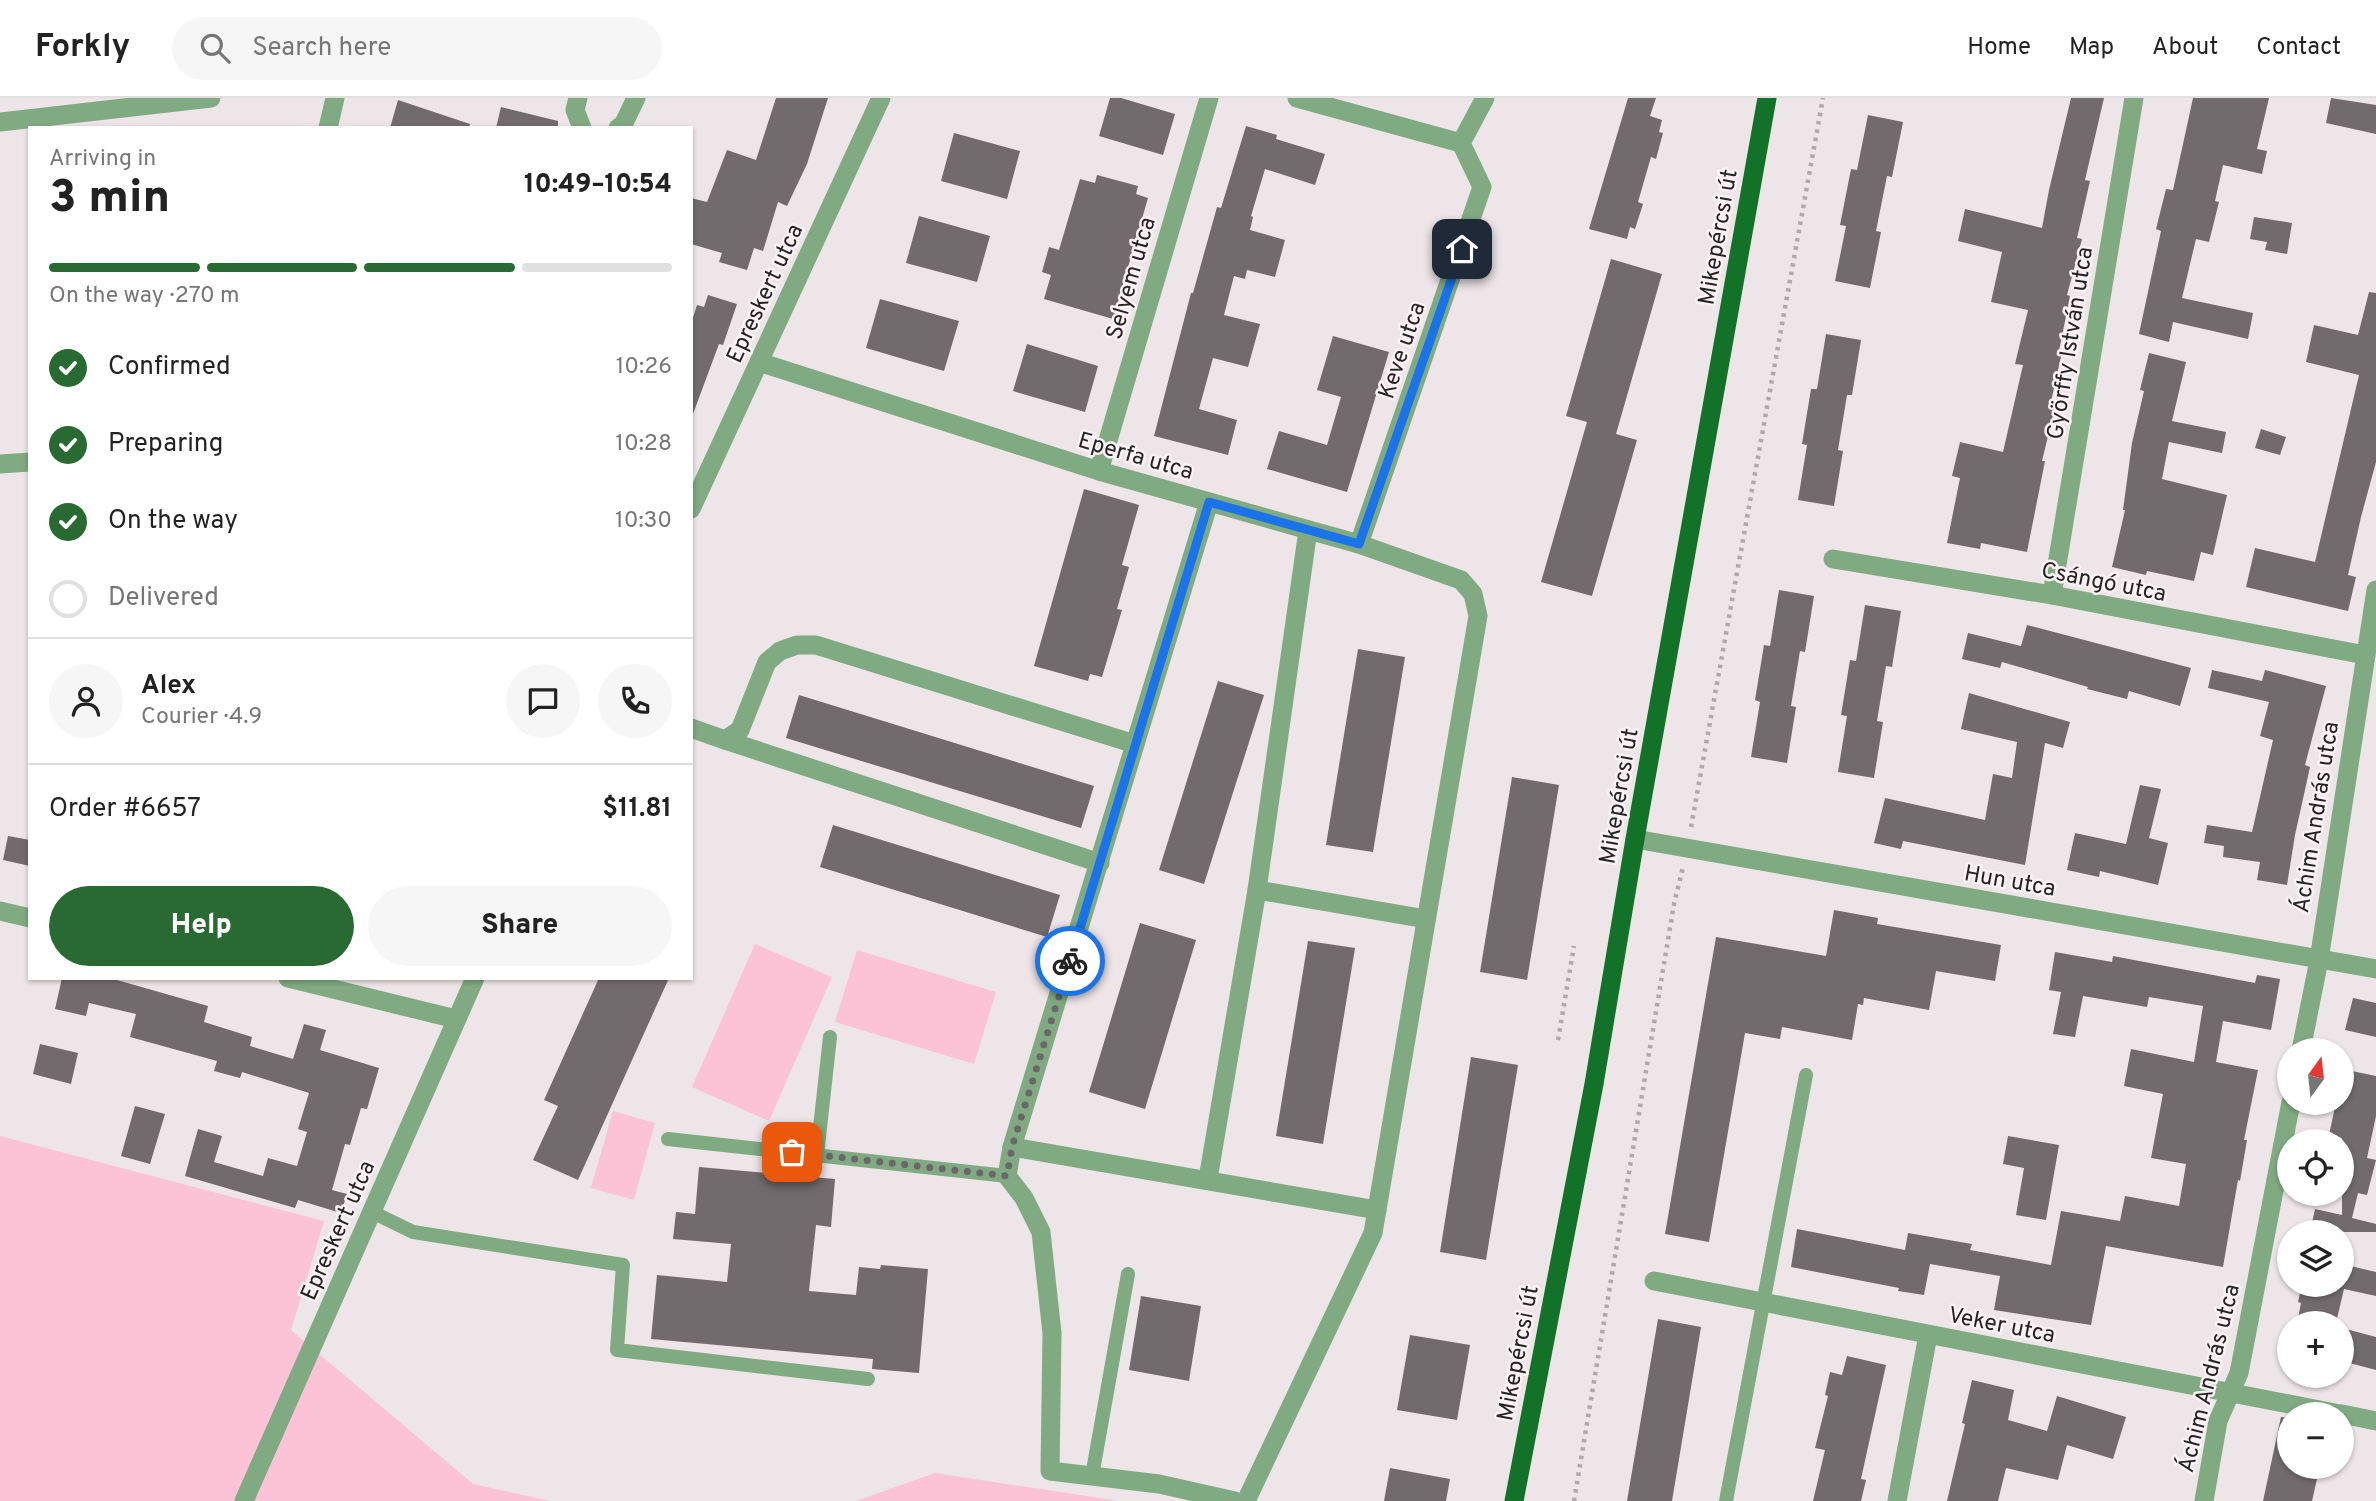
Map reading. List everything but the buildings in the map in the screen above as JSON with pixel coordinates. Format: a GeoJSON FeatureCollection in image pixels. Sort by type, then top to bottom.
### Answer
{"type":"FeatureCollection","features":[{"type":"Feature","properties":{"kind":"main road","name":"Mikepércsi út"},"geometry":{"type":"LineString","coordinates":[[1514,1501],[1594,1084],[1767,98]]}},
{"type":"Feature","properties":{"kind":"street"},"geometry":{"type":"LineString","coordinates":[[0,122],[211,98]]}},
{"type":"Feature","properties":{"kind":"street"},"geometry":{"type":"LineString","coordinates":[[328,126],[335,98]]}},
{"type":"Feature","properties":{"kind":"street"},"geometry":{"type":"LineString","coordinates":[[578,98],[575,110],[581,126]]}},
{"type":"Feature","properties":{"kind":"street"},"geometry":{"type":"LineString","coordinates":[[621,126],[636,98]]}},
{"type":"Feature","properties":{"kind":"street","name":"Epreskert utca"},"geometry":{"type":"LineString","coordinates":[[693,505],[881,98]]}},
{"type":"Feature","properties":{"kind":"street","name":"Selyem utca"},"geometry":{"type":"LineString","coordinates":[[1099,471],[1209,98]]}},
{"type":"Feature","properties":{"kind":"street"},"geometry":{"type":"LineString","coordinates":[[1297,98],[1461,143],[1485,98]]}},
{"type":"Feature","properties":{"kind":"street","name":"Györffy István utca"},"geometry":{"type":"LineString","coordinates":[[2052,595],[2134,98]]}},
{"type":"Feature","properties":{"kind":"street","name":"Keve utca"},"geometry":{"type":"LineString","coordinates":[[1359,544],[1482,187],[1461,143]]}},
{"type":"Feature","properties":{"kind":"street","name":"Eperfa utca"},"geometry":{"type":"LineString","coordinates":[[759,362],[1099,471],[1359,544],[1461,580],[1473,594],[1478,616],[1426,919]]}},
{"type":"Feature","properties":{"kind":"street"},"geometry":{"type":"LineString","coordinates":[[0,464],[28,462]]}},
{"type":"Feature","properties":{"kind":"street"},"geometry":{"type":"LineString","coordinates":[[1209,502],[1012,1147],[1007,1176],[1024,1198],[1041,1232],[1052,1333],[1050,1471],[1158,1485],[1235,1501]]}},
{"type":"Feature","properties":{"kind":"street"},"geometry":{"type":"LineString","coordinates":[[1208,1179],[1257,890],[1308,530]]}},
{"type":"Feature","properties":{"kind":"street","name":"Csángó utca"},"geometry":{"type":"LineString","coordinates":[[1833,559],[2052,595],[2365,655]]}},
{"type":"Feature","properties":{"kind":"street","name":"Áchim András utca"},"geometry":{"type":"LineString","coordinates":[[2303,1038],[2319,960],[2376,590]]}},
{"type":"Feature","properties":{"kind":"street"},"geometry":{"type":"LineString","coordinates":[[725,740],[740,730],[767,662],[780,651],[797,645],[816,645],[1135,744]]}},
{"type":"Feature","properties":{"kind":"street"},"geometry":{"type":"LineString","coordinates":[[693,729],[1100,863]]}},
{"type":"Feature","properties":{"kind":"street","name":"Hun utca"},"geometry":{"type":"LineString","coordinates":[[1635,839],[2376,969]]}},
{"type":"Feature","properties":{"kind":"street"},"geometry":{"type":"LineString","coordinates":[[1246,1501],[1373,1233],[1426,919],[1257,890]]}},
{"type":"Feature","properties":{"kind":"street"},"geometry":{"type":"LineString","coordinates":[[0,911],[28,918]]}},
{"type":"Feature","properties":{"kind":"street"},"geometry":{"type":"LineString","coordinates":[[296,980],[456,1019]]}},
{"type":"Feature","properties":{"kind":"street","name":"Epreskert utca"},"geometry":{"type":"LineString","coordinates":[[244,1501],[474,980]]}},
{"type":"Feature","properties":{"kind":"street","name":"Áchim András utca"},"geometry":{"type":"LineString","coordinates":[[2204,1501],[2218,1421],[2239,1373],[2289,1115]]}},
{"type":"Feature","properties":{"kind":"street"},"geometry":{"type":"LineString","coordinates":[[1012,1147],[1377,1210]]}},
{"type":"Feature","properties":{"kind":"street","name":"Veker utca"},"geometry":{"type":"LineString","coordinates":[[1654,1281],[2277,1402]]}},
{"type":"Feature","properties":{"kind":"street"},"geometry":{"type":"LineString","coordinates":[[1897,1501],[1928,1335]]}},
{"type":"Feature","properties":{"kind":"street","name":"Veker utca"},"geometry":{"type":"LineString","coordinates":[[2354,1417],[2376,1421]]}},
{"type":"Feature","properties":{"kind":"lane"},"geometry":{"type":"LineString","coordinates":[[817,1155],[830,1037]]}},
{"type":"Feature","properties":{"kind":"lane"},"geometry":{"type":"LineString","coordinates":[[1726,1501],[1806,1074]]}},
{"type":"Feature","properties":{"kind":"lane"},"geometry":{"type":"LineString","coordinates":[[668,1139],[1007,1176]]}},
{"type":"Feature","properties":{"kind":"lane"},"geometry":{"type":"LineString","coordinates":[[372,1212],[413,1232],[623,1265],[617,1350],[868,1379]]}},
{"type":"Feature","properties":{"kind":"lane"},"geometry":{"type":"LineString","coordinates":[[1092,1476],[1128,1274]]}},
{"type":"Feature","properties":{"kind":"path"},"geometry":{"type":"LineString","coordinates":[[1574,1501],[1667,944],[1823,98]]}},
{"type":"Feature","properties":{"kind":"path"},"geometry":{"type":"LineString","coordinates":[[1558,1040],[1574,946]]}},
{"type":"Feature","properties":{"kind":"shaded area"},"geometry":{"type":"Polygon","coordinates":[[[755,944],[832,977],[769,1121],[692,1087],[755,944]]]}},
{"type":"Feature","properties":{"kind":"shaded area"},"geometry":{"type":"Polygon","coordinates":[[[857,950],[996,992],[974,1064],[835,1022],[857,950]]]}},
{"type":"Feature","properties":{"kind":"shaded area"},"geometry":{"type":"Polygon","coordinates":[[[613,1111],[655,1123],[634,1200],[591,1188],[613,1111]]]}},
{"type":"Feature","properties":{"kind":"shaded area"},"geometry":{"type":"Polygon","coordinates":[[[0,1136],[324,1221],[291,1330],[473,1484],[551,1501],[0,1501],[0,1136]]]}},
{"type":"Feature","properties":{"kind":"shaded area"},"geometry":{"type":"Polygon","coordinates":[[[935,1473],[1119,1501],[856,1501],[935,1473]]]}},
{"type":"Feature","properties":{"kind":"way so far"},"geometry":{"type":"LineString","coordinates":[[792,1152],[1007,1176],[1012,1147],[1070,961]]}},
{"type":"Feature","properties":{"kind":"route"},"geometry":{"type":"LineString","coordinates":[[1070,961],[1209,502],[1359,544],[1462,249]]}}]}
